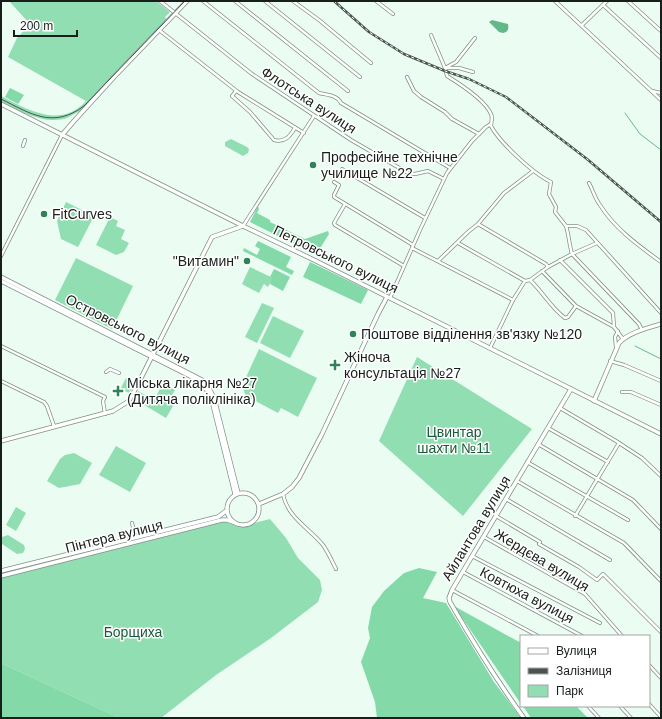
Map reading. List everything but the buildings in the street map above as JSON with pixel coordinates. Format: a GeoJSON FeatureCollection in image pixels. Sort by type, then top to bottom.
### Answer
{"type":"FeatureCollection","features":[{"type":"Feature","properties":{"kind":"street","name":"Флотська вулиця"},"geometry":{"type":"LineString","coordinates":[[160,1],[252,74],[351,140],[406,172],[413,174],[428,171],[444,179]]}},
{"type":"Feature","properties":{"kind":"street"},"geometry":{"type":"LineString","coordinates":[[1,256],[62,135],[114,77],[187,1]]}},
{"type":"Feature","properties":{"kind":"street"},"geometry":{"type":"LineString","coordinates":[[203,1],[319,92],[332,95],[340,100],[341,103],[450,168]]}},
{"type":"Feature","properties":{"kind":"street"},"geometry":{"type":"LineString","coordinates":[[235,1],[348,91]]}},
{"type":"Feature","properties":{"kind":"street"},"geometry":{"type":"LineString","coordinates":[[265,1],[360,77]]}},
{"type":"Feature","properties":{"kind":"street"},"geometry":{"type":"LineString","coordinates":[[293,1],[319,20],[371,63]]}},
{"type":"Feature","properties":{"kind":"street"},"geometry":{"type":"LineString","coordinates":[[376,1],[393,14]]}},
{"type":"Feature","properties":{"kind":"street"},"geometry":{"type":"LineString","coordinates":[[555,1],[661,100]]}},
{"type":"Feature","properties":{"kind":"street"},"geometry":{"type":"LineString","coordinates":[[582,25],[607,1]]}},
{"type":"Feature","properties":{"kind":"street"},"geometry":{"type":"LineString","coordinates":[[628,1],[661,31]]}},
{"type":"Feature","properties":{"kind":"street"},"geometry":{"type":"LineString","coordinates":[[603,5],[661,58]]}},
{"type":"Feature","properties":{"kind":"street"},"geometry":{"type":"LineString","coordinates":[[159,30],[236,91],[304,133]]}},
{"type":"Feature","properties":{"kind":"street"},"geometry":{"type":"LineString","coordinates":[[431,35],[447,76],[475,95],[490,112],[493,129],[533,171],[551,182],[549,194],[556,206],[555,212],[566,226],[568,242],[572,254],[639,324],[642,330]]}},
{"type":"Feature","properties":{"kind":"street"},"geometry":{"type":"LineString","coordinates":[[445,68],[456,62],[475,38]]}},
{"type":"Feature","properties":{"kind":"street"},"geometry":{"type":"LineString","coordinates":[[445,68],[459,68],[473,72]]}},
{"type":"Feature","properties":{"kind":"street"},"geometry":{"type":"LineString","coordinates":[[407,78],[414,91],[421,97],[445,112],[452,119],[479,134]]}},
{"type":"Feature","properties":{"kind":"street"},"geometry":{"type":"LineString","coordinates":[[236,91],[232,96],[250,112],[274,140],[281,141],[286,139],[295,128]]}},
{"type":"Feature","properties":{"kind":"street"},"geometry":{"type":"LineString","coordinates":[[652,91],[661,93]]}},
{"type":"Feature","properties":{"kind":"street","name":"Петровського вулиця"},"geometry":{"type":"LineString","coordinates":[[1,104],[661,434]]}},
{"type":"Feature","properties":{"kind":"street"},"geometry":{"type":"LineString","coordinates":[[1,440],[105,414],[129,401],[212,237],[243,226],[314,116]]}},
{"type":"Feature","properties":{"kind":"street"},"geometry":{"type":"LineString","coordinates":[[258,504],[283,494],[292,487],[299,478],[322,434],[378,314],[389,297],[444,179],[450,168],[479,134],[491,124]]}},
{"type":"Feature","properties":{"kind":"street"},"geometry":{"type":"LineString","coordinates":[[22,146],[25,140]]}},
{"type":"Feature","properties":{"kind":"street"},"geometry":{"type":"LineString","coordinates":[[342,170],[425,218]]}},
{"type":"Feature","properties":{"kind":"street"},"geometry":{"type":"LineString","coordinates":[[438,262],[478,224],[504,193],[533,171]]}},
{"type":"Feature","properties":{"kind":"street"},"geometry":{"type":"LineString","coordinates":[[334,182],[339,185],[334,196],[345,204],[438,262],[513,300]]}},
{"type":"Feature","properties":{"kind":"street"},"geometry":{"type":"LineString","coordinates":[[590,183],[599,205],[609,217],[628,237],[661,262]]}},
{"type":"Feature","properties":{"kind":"street"},"geometry":{"type":"LineString","coordinates":[[345,204],[334,223],[335,225],[404,266]]}},
{"type":"Feature","properties":{"kind":"street"},"geometry":{"type":"LineString","coordinates":[[478,224],[548,266]]}},
{"type":"Feature","properties":{"kind":"street"},"geometry":{"type":"LineString","coordinates":[[566,226],[577,226],[586,230],[661,313]]}},
{"type":"Feature","properties":{"kind":"street"},"geometry":{"type":"LineString","coordinates":[[458,243],[526,280],[530,280],[548,266],[597,243]]}},
{"type":"Feature","properties":{"kind":"street"},"geometry":{"type":"LineString","coordinates":[[560,260],[613,314],[614,328]]}},
{"type":"Feature","properties":{"kind":"street"},"geometry":{"type":"LineString","coordinates":[[542,271],[576,306],[618,330],[623,339]]}},
{"type":"Feature","properties":{"kind":"street","name":"Островського вулиця"},"geometry":{"type":"LineString","coordinates":[[1,277],[152,355],[202,383],[209,392],[216,414],[237,494]]}},
{"type":"Feature","properties":{"kind":"street"},"geometry":{"type":"LineString","coordinates":[[490,348],[513,300],[526,280]]}},
{"type":"Feature","properties":{"kind":"street"},"geometry":{"type":"LineString","coordinates":[[530,280],[564,317],[568,317],[576,306]]}},
{"type":"Feature","properties":{"kind":"street","name":"Островського вулиця"},"geometry":{"type":"LineString","coordinates":[[1,281],[152,355]]}},
{"type":"Feature","properties":{"kind":"street"},"geometry":{"type":"LineString","coordinates":[[594,401],[616,347],[623,339],[642,330],[661,324]]}},
{"type":"Feature","properties":{"kind":"street"},"geometry":{"type":"LineString","coordinates":[[616,347],[615,337],[618,330]]}},
{"type":"Feature","properties":{"kind":"street"},"geometry":{"type":"LineString","coordinates":[[1,346],[105,397],[103,401],[105,414]]}},
{"type":"Feature","properties":{"kind":"street"},"geometry":{"type":"LineString","coordinates":[[610,361],[624,364],[661,381]]}},
{"type":"Feature","properties":{"kind":"street"},"geometry":{"type":"LineString","coordinates":[[106,372],[110,369],[119,373]]}},
{"type":"Feature","properties":{"kind":"street"},"geometry":{"type":"LineString","coordinates":[[1,381],[44,402],[47,406],[54,426]]}},
{"type":"Feature","properties":{"kind":"street","name":"Айлантова вулиця"},"geometry":{"type":"LineString","coordinates":[[524,718],[503,689],[452,607],[449,598],[452,590],[571,388]]}},
{"type":"Feature","properties":{"kind":"street"},"geometry":{"type":"LineString","coordinates":[[622,392],[631,392],[661,405]]}},
{"type":"Feature","properties":{"kind":"street"},"geometry":{"type":"LineString","coordinates":[[560,408],[616,440],[642,458],[661,476]]}},
{"type":"Feature","properties":{"kind":"street"},"geometry":{"type":"LineString","coordinates":[[548,428],[608,462]]}},
{"type":"Feature","properties":{"kind":"street"},"geometry":{"type":"LineString","coordinates":[[575,516],[619,443]]}},
{"type":"Feature","properties":{"kind":"street"},"geometry":{"type":"LineString","coordinates":[[538,444],[633,500],[661,528]]}},
{"type":"Feature","properties":{"kind":"street"},"geometry":{"type":"LineString","coordinates":[[528,462],[628,520]]}},
{"type":"Feature","properties":{"kind":"street"},"geometry":{"type":"LineString","coordinates":[[517,481],[575,516],[624,543],[661,581]]}},
{"type":"Feature","properties":{"kind":"street"},"geometry":{"type":"LineString","coordinates":[[245,492],[255,498],[258,504],[258,514],[252,522],[243,525],[233,522],[226,511],[228,502],[237,494],[245,492]]}},
{"type":"Feature","properties":{"kind":"street"},"geometry":{"type":"LineString","coordinates":[[283,494],[284,502],[298,522],[322,544],[336,569]]}},
{"type":"Feature","properties":{"kind":"street"},"geometry":{"type":"LineString","coordinates":[[506,499],[610,560]]}},
{"type":"Feature","properties":{"kind":"street","name":"Пінтера вулиця"},"geometry":{"type":"LineString","coordinates":[[113,546],[136,538],[218,517],[226,511]]}},
{"type":"Feature","properties":{"kind":"street","name":"Жердєва вулиця"},"geometry":{"type":"LineString","coordinates":[[496,516],[579,567],[597,580],[603,574],[661,632]]}},
{"type":"Feature","properties":{"kind":"street","name":"Пінтера вулиця"},"geometry":{"type":"LineString","coordinates":[[1,571],[222,520],[233,522]]}},
{"type":"Feature","properties":{"kind":"street"},"geometry":{"type":"LineString","coordinates":[[132,523],[136,538]]}},
{"type":"Feature","properties":{"kind":"street","name":"Жердєва вулиця"},"geometry":{"type":"LineString","coordinates":[[484,537],[585,594],[621,635]]}},
{"type":"Feature","properties":{"kind":"street"},"geometry":{"type":"LineString","coordinates":[[472,556],[600,623]]}},
{"type":"Feature","properties":{"kind":"street","name":"Пінтера вулиця"},"geometry":{"type":"LineString","coordinates":[[1,576],[54,560]]}},
{"type":"Feature","properties":{"kind":"street","name":"Ковтюха вулиця"},"geometry":{"type":"LineString","coordinates":[[463,572],[580,635]]}},
{"type":"Feature","properties":{"kind":"street"},"geometry":{"type":"LineString","coordinates":[[452,590],[536,635]]}},
{"type":"Feature","properties":{"kind":"street"},"geometry":{"type":"LineString","coordinates":[[650,666],[661,678]]}},
{"type":"Feature","properties":{"kind":"street"},"geometry":{"type":"LineString","coordinates":[[650,705],[661,717]]}},
{"type":"Feature","properties":{"kind":"street"},"geometry":{"type":"LineString","coordinates":[[589,707],[599,718]]}},
{"type":"Feature","properties":{"kind":"street"},"geometry":{"type":"LineString","coordinates":[[621,707],[631,718]]}},
{"type":"Feature","properties":{"kind":"green space"},"geometry":{"type":"Polygon","coordinates":[[[9,1],[156,1],[170,12],[165,17],[168,21],[81,111],[64,119],[47,120],[31,116],[16,109],[1,101],[1,96],[33,111],[55,115],[66,114],[76,109],[86,101],[8,57],[17,38],[30,24],[9,1]]]}},
{"type":"Feature","properties":{"kind":"green space"},"geometry":{"type":"Polygon","coordinates":[[[231,139],[247,147],[249,149],[248,153],[243,156],[225,146],[225,142],[231,139]]]}},
{"type":"Feature","properties":{"kind":"green space"},"geometry":{"type":"Polygon","coordinates":[[[66,202],[94,216],[78,247],[61,239],[57,221],[66,202]]]}},
{"type":"Feature","properties":{"kind":"green space"},"geometry":{"type":"Polygon","coordinates":[[[110,217],[118,221],[116,226],[125,230],[121,239],[129,243],[124,252],[116,255],[96,245],[110,217]]]}},
{"type":"Feature","properties":{"kind":"green space"},"geometry":{"type":"Polygon","coordinates":[[[76,258],[133,286],[112,329],[55,300],[76,258]]]}},
{"type":"Feature","properties":{"kind":"green space"},"geometry":{"type":"Polygon","coordinates":[[[250,267],[273,278],[268,287],[264,284],[259,293],[242,284],[250,267]]]}},
{"type":"Feature","properties":{"kind":"green space"},"geometry":{"type":"Polygon","coordinates":[[[262,303],[274,308],[257,343],[245,337],[262,303]]]}},
{"type":"Feature","properties":{"kind":"green space"},"geometry":{"type":"Polygon","coordinates":[[[273,316],[304,331],[290,358],[260,343],[273,316]]]}},
{"type":"Feature","properties":{"kind":"green space"},"geometry":{"type":"Polygon","coordinates":[[[259,349],[317,378],[298,417],[281,408],[278,413],[246,396],[242,386],[259,349]]]}},
{"type":"Feature","properties":{"kind":"green space","name":"Цвинтар шахти №11"},"geometry":{"type":"Polygon","coordinates":[[[417,357],[532,429],[463,516],[379,441],[417,357]]]}},
{"type":"Feature","properties":{"kind":"green space"},"geometry":{"type":"Polygon","coordinates":[[[126,378],[135,383],[129,393],[125,391],[125,388],[123,390],[121,388],[126,378]]]}},
{"type":"Feature","properties":{"kind":"green space"},"geometry":{"type":"Polygon","coordinates":[[[163,383],[175,390],[172,395],[177,399],[166,418],[134,399],[138,391],[154,400],[163,383]]]}},
{"type":"Feature","properties":{"kind":"green space"},"geometry":{"type":"Polygon","coordinates":[[[116,446],[146,463],[130,492],[99,475],[116,446]]]}},
{"type":"Feature","properties":{"kind":"green space"},"geometry":{"type":"Polygon","coordinates":[[[74,453],[92,463],[80,484],[59,488],[47,481],[60,459],[65,455],[74,453]]]}},
{"type":"Feature","properties":{"kind":"green space"},"geometry":{"type":"Polygon","coordinates":[[[16,507],[26,513],[16,531],[6,525],[16,507]]]}},
{"type":"Feature","properties":{"kind":"green space","name":"Борщиха"},"geometry":{"type":"Polygon","coordinates":[[[270,519],[286,538],[298,558],[320,580],[322,590],[318,602],[271,638],[216,675],[161,718],[119,718],[1,663],[1,578],[222,522],[245,527],[270,519]]]}},
{"type":"Feature","properties":{"kind":"green space"},"geometry":{"type":"Polygon","coordinates":[[[8,535],[24,545],[25,549],[23,553],[17,554],[2,544],[2,537],[8,535]]]}},
{"type":"Feature","properties":{"kind":"shaded area"},"geometry":{"type":"Polygon","coordinates":[[[492,20],[508,24],[508,30],[503,33],[499,32],[489,22],[492,20]]]}},
{"type":"Feature","properties":{"kind":"shaded area"},"geometry":{"type":"Polygon","coordinates":[[[10,88],[24,95],[18,104],[5,97],[10,88]]]}},
{"type":"Feature","properties":{"kind":"shaded area"},"geometry":{"type":"Polygon","coordinates":[[[258,206],[259,209],[257,213],[270,220],[270,222],[305,239],[328,231],[329,234],[316,255],[250,222],[258,206]]]}},
{"type":"Feature","properties":{"kind":"shaded area"},"geometry":{"type":"Polygon","coordinates":[[[258,241],[291,257],[286,267],[294,271],[292,275],[243,251],[244,248],[257,255],[260,249],[255,246],[258,241]]]}},
{"type":"Feature","properties":{"kind":"shaded area"},"geometry":{"type":"Polygon","coordinates":[[[310,262],[368,290],[361,304],[303,277],[310,262]]]}},
{"type":"Feature","properties":{"kind":"shaded area"},"geometry":{"type":"Polygon","coordinates":[[[274,269],[290,277],[283,291],[270,284],[272,278],[270,277],[274,269]]]}},
{"type":"Feature","properties":{"kind":"shaded area"},"geometry":{"type":"Polygon","coordinates":[[[419,568],[437,572],[423,598],[446,603],[494,682],[521,718],[377,718],[375,702],[361,662],[370,638],[368,628],[372,607],[384,591],[404,573],[419,568]]]}},
{"type":"Feature","properties":{"kind":"shaded area"},"geometry":{"type":"Polygon","coordinates":[[[454,606],[520,642],[520,703],[454,606]]]}},
{"type":"Feature","properties":{"kind":"shaded area"},"geometry":{"type":"Polygon","coordinates":[[[1,663],[119,718],[1,718],[1,663]]]}},
{"type":"Feature","properties":{"kind":"shaded area"},"geometry":{"type":"Polygon","coordinates":[[[524,707],[577,707],[588,718],[531,718],[524,707]]]}},
{"type":"Feature","properties":{"kind":"waterway"},"geometry":{"type":"LineString","coordinates":[[625,113],[640,134],[661,150]]}},
{"type":"Feature","properties":{"kind":"waterway"},"geometry":{"type":"LineString","coordinates":[[635,346],[661,359]]}},
{"type":"Feature","properties":{"kind":"tram line"},"geometry":{"type":"LineString","coordinates":[[1,99],[22,110],[42,117],[62,117],[73,113],[84,106],[185,1]]}},
{"type":"Feature","properties":{"kind":"railway"},"geometry":{"type":"LineString","coordinates":[[334,1],[369,32],[404,54],[469,79],[506,97],[587,159],[661,222]]}},
{"type":"Feature","properties":{"kind":"place","name":"Професійне технічне училище №22"},"geometry":{"type":"Point","coordinates":[313,165]}},
{"type":"Feature","properties":{"kind":"place","name":"FitCurves"},"geometry":{"type":"Point","coordinates":[44,214]}},
{"type":"Feature","properties":{"kind":"place","name":"\"Витамин\""},"geometry":{"type":"Point","coordinates":[247,261]}},
{"type":"Feature","properties":{"kind":"place","name":"Поштове відділення зв'язку №120"},"geometry":{"type":"Point","coordinates":[353,334]}},
{"type":"Feature","properties":{"kind":"place","name":"Жіноча консультація №27"},"geometry":{"type":"Point","coordinates":[335,365]}},
{"type":"Feature","properties":{"kind":"place","name":"Міська лікарня №27 (Дитяча поліклініка)"},"geometry":{"type":"Point","coordinates":[118,391]}}]}
